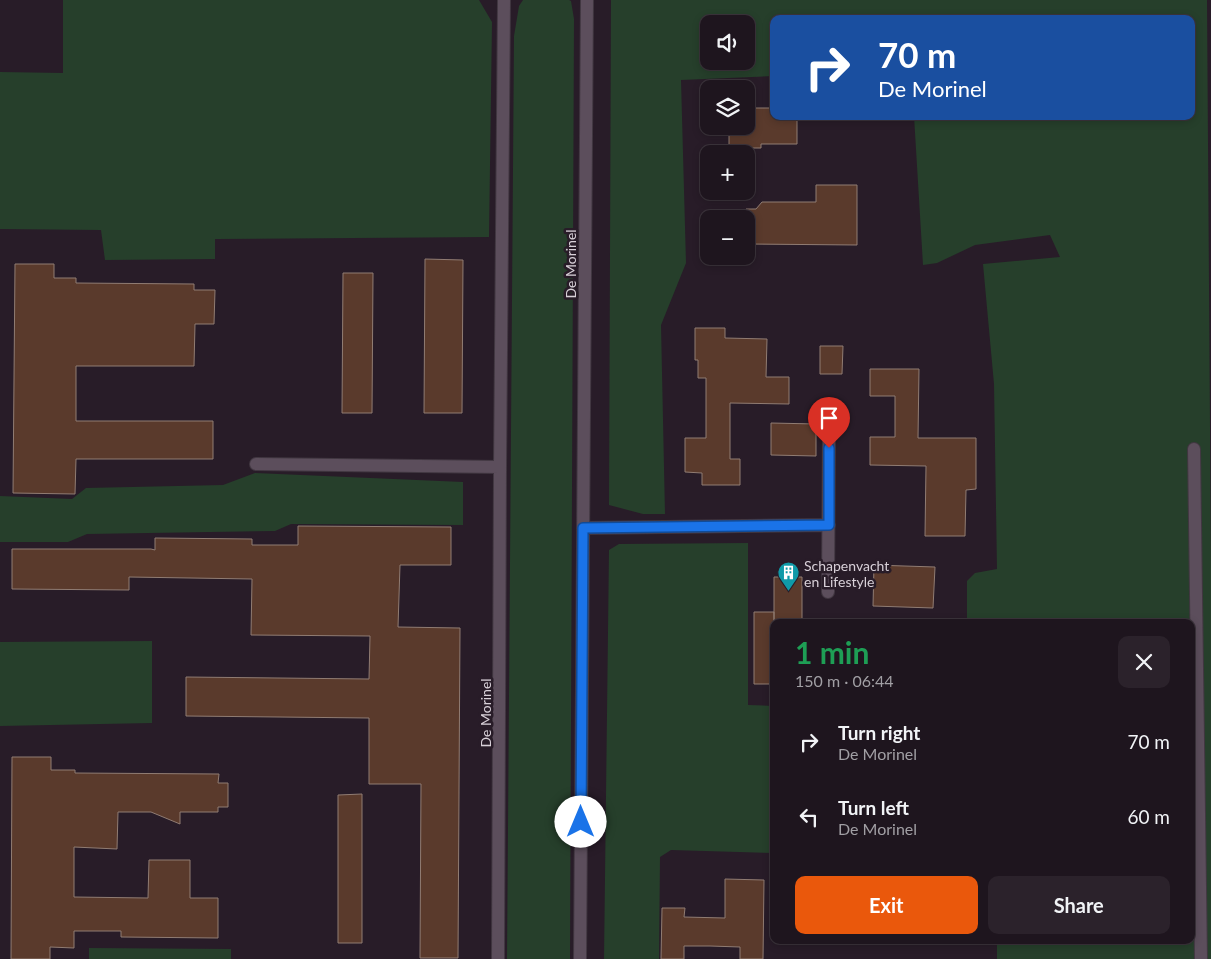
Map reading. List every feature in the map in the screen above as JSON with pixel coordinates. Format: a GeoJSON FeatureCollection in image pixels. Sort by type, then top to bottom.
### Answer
{"type":"FeatureCollection","features":[{"type":"Feature","properties":{"kind":"street","name":"De Morinel"},"geometry":{"type":"LineString","coordinates":[[498,959],[504,0]]}},
{"type":"Feature","properties":{"kind":"street","name":"De Morinel"},"geometry":{"type":"LineString","coordinates":[[580,959],[587,0]]}},
{"type":"Feature","properties":{"kind":"street"},"geometry":{"type":"LineString","coordinates":[[828,592],[829,428]]}},
{"type":"Feature","properties":{"kind":"street"},"geometry":{"type":"LineString","coordinates":[[1194,449],[1201,959]]}},
{"type":"Feature","properties":{"kind":"street"},"geometry":{"type":"LineString","coordinates":[[256,464],[500,467]]}},
{"type":"Feature","properties":{"kind":"street"},"geometry":{"type":"LineString","coordinates":[[583,528],[829,525]]}},
{"type":"Feature","properties":{"kind":"green space"},"geometry":{"type":"Polygon","coordinates":[[[63,0],[479,0],[492,22],[489,237],[215,239],[215,259],[105,260],[101,230],[0,229],[0,72],[63,73],[63,0]]]}},
{"type":"Feature","properties":{"kind":"green space"},"geometry":{"type":"Polygon","coordinates":[[[523,0],[569,0],[571,1],[574,19],[570,959],[507,959],[514,36],[519,6],[523,0]]]}},
{"type":"Feature","properties":{"kind":"green space"},"geometry":{"type":"Polygon","coordinates":[[[611,0],[1207,0],[1211,568],[1211,959],[997,959],[997,944],[1195,944],[1195,619],[967,619],[967,581],[975,573],[997,569],[994,384],[983,264],[1060,257],[1050,235],[975,245],[937,263],[923,265],[914,120],[1195,120],[1195,15],[770,15],[770,76],[681,80],[686,263],[661,325],[665,514],[643,514],[609,505],[611,0]]]}},
{"type":"Feature","properties":{"kind":"green space"},"geometry":{"type":"Polygon","coordinates":[[[255,473],[463,482],[463,525],[291,524],[275,531],[87,534],[68,542],[0,542],[0,496],[72,499],[86,488],[223,485],[255,473]]]}},
{"type":"Feature","properties":{"kind":"green space"},"geometry":{"type":"Polygon","coordinates":[[[748,543],[748,705],[770,706],[770,853],[671,850],[660,857],[659,959],[604,959],[609,550],[619,544],[748,543]]]}},
{"type":"Feature","properties":{"kind":"green space"},"geometry":{"type":"Polygon","coordinates":[[[152,641],[152,723],[0,726],[0,642],[152,641]]]}},
{"type":"Feature","properties":{"kind":"green space"},"geometry":{"type":"Polygon","coordinates":[[[89,948],[231,949],[231,959],[89,959],[89,948]]]}},
{"type":"Feature","properties":{"kind":"building"},"geometry":{"type":"Polygon","coordinates":[[[755,108],[770,108],[770,120],[797,120],[797,144],[761,144],[761,148],[755,148],[755,145],[729,145],[729,135],[755,135],[755,108]]]}},
{"type":"Feature","properties":{"kind":"building"},"geometry":{"type":"Polygon","coordinates":[[[816,185],[857,185],[857,245],[755,244],[755,210],[746,209],[756,209],[762,202],[816,202],[816,185]]]}},
{"type":"Feature","properties":{"kind":"building"},"geometry":{"type":"Polygon","coordinates":[[[425,259],[463,260],[462,413],[424,413],[425,259]]]}},
{"type":"Feature","properties":{"kind":"building"},"geometry":{"type":"Polygon","coordinates":[[[15,264],[54,264],[54,278],[76,278],[76,283],[194,284],[194,290],[215,290],[214,324],[195,324],[194,366],[76,366],[76,421],[213,421],[213,459],[76,459],[75,494],[13,493],[15,264]]]}},
{"type":"Feature","properties":{"kind":"building"},"geometry":{"type":"Polygon","coordinates":[[[343,273],[373,273],[372,413],[342,413],[343,273]]]}},
{"type":"Feature","properties":{"kind":"building"},"geometry":{"type":"Polygon","coordinates":[[[695,328],[725,328],[725,338],[767,339],[766,377],[789,377],[789,404],[730,403],[730,459],[740,459],[740,485],[702,485],[702,473],[685,472],[685,438],[706,438],[706,378],[698,378],[698,360],[695,360],[695,328]]]}},
{"type":"Feature","properties":{"kind":"building"},"geometry":{"type":"Polygon","coordinates":[[[820,346],[843,346],[842,374],[820,374],[820,346]]]}},
{"type":"Feature","properties":{"kind":"building"},"geometry":{"type":"Polygon","coordinates":[[[870,369],[919,369],[918,438],[976,438],[976,489],[966,490],[965,536],[925,536],[926,466],[870,465],[870,437],[895,437],[895,396],[870,396],[870,369]]]}},
{"type":"Feature","properties":{"kind":"building"},"geometry":{"type":"Polygon","coordinates":[[[771,423],[816,424],[816,456],[771,455],[771,423]]]}},
{"type":"Feature","properties":{"kind":"building"},"geometry":{"type":"Polygon","coordinates":[[[298,526],[451,527],[451,565],[400,565],[398,627],[460,628],[458,958],[420,958],[421,784],[369,784],[369,718],[186,716],[186,677],[369,679],[370,636],[251,635],[252,579],[129,577],[129,590],[12,589],[12,549],[155,550],[155,538],[252,539],[252,545],[298,545],[298,526]]]}},
{"type":"Feature","properties":{"kind":"building"},"geometry":{"type":"Polygon","coordinates":[[[874,565],[935,567],[933,608],[873,606],[874,565]]]}},
{"type":"Feature","properties":{"kind":"building","name":"Schapenvacht en Lifestyle"},"geometry":{"type":"Polygon","coordinates":[[[774,577],[802,577],[802,619],[774,619],[774,577]]]}},
{"type":"Feature","properties":{"kind":"building"},"geometry":{"type":"Polygon","coordinates":[[[754,612],[774,612],[774,619],[770,619],[770,684],[754,684],[754,612]]]}},
{"type":"Feature","properties":{"kind":"building"},"geometry":{"type":"Polygon","coordinates":[[[12,757],[51,757],[51,770],[75,770],[75,773],[219,774],[218,783],[228,783],[228,807],[218,807],[218,812],[180,812],[180,824],[151,812],[118,812],[117,849],[74,847],[74,897],[148,898],[149,860],[190,860],[190,898],[218,898],[218,938],[121,937],[121,931],[74,931],[74,948],[50,947],[50,959],[11,959],[12,757]]]}},
{"type":"Feature","properties":{"kind":"building"},"geometry":{"type":"Polygon","coordinates":[[[362,794],[362,943],[338,943],[338,795],[362,794]]]}},
{"type":"Feature","properties":{"kind":"building"},"geometry":{"type":"Polygon","coordinates":[[[725,879],[764,880],[763,959],[740,959],[740,947],[684,946],[684,959],[661,959],[662,908],[685,908],[684,917],[725,918],[725,879]]]}},
{"type":"Feature","properties":{"kind":"place","name":"Schapenvacht en Lifestyle"},"geometry":{"type":"Point","coordinates":[788,592]}},
{"type":"Feature","properties":{"kind":"route"},"geometry":{"type":"LineString","coordinates":[[581,822],[583,528],[829,525],[829,448]]}}]}
